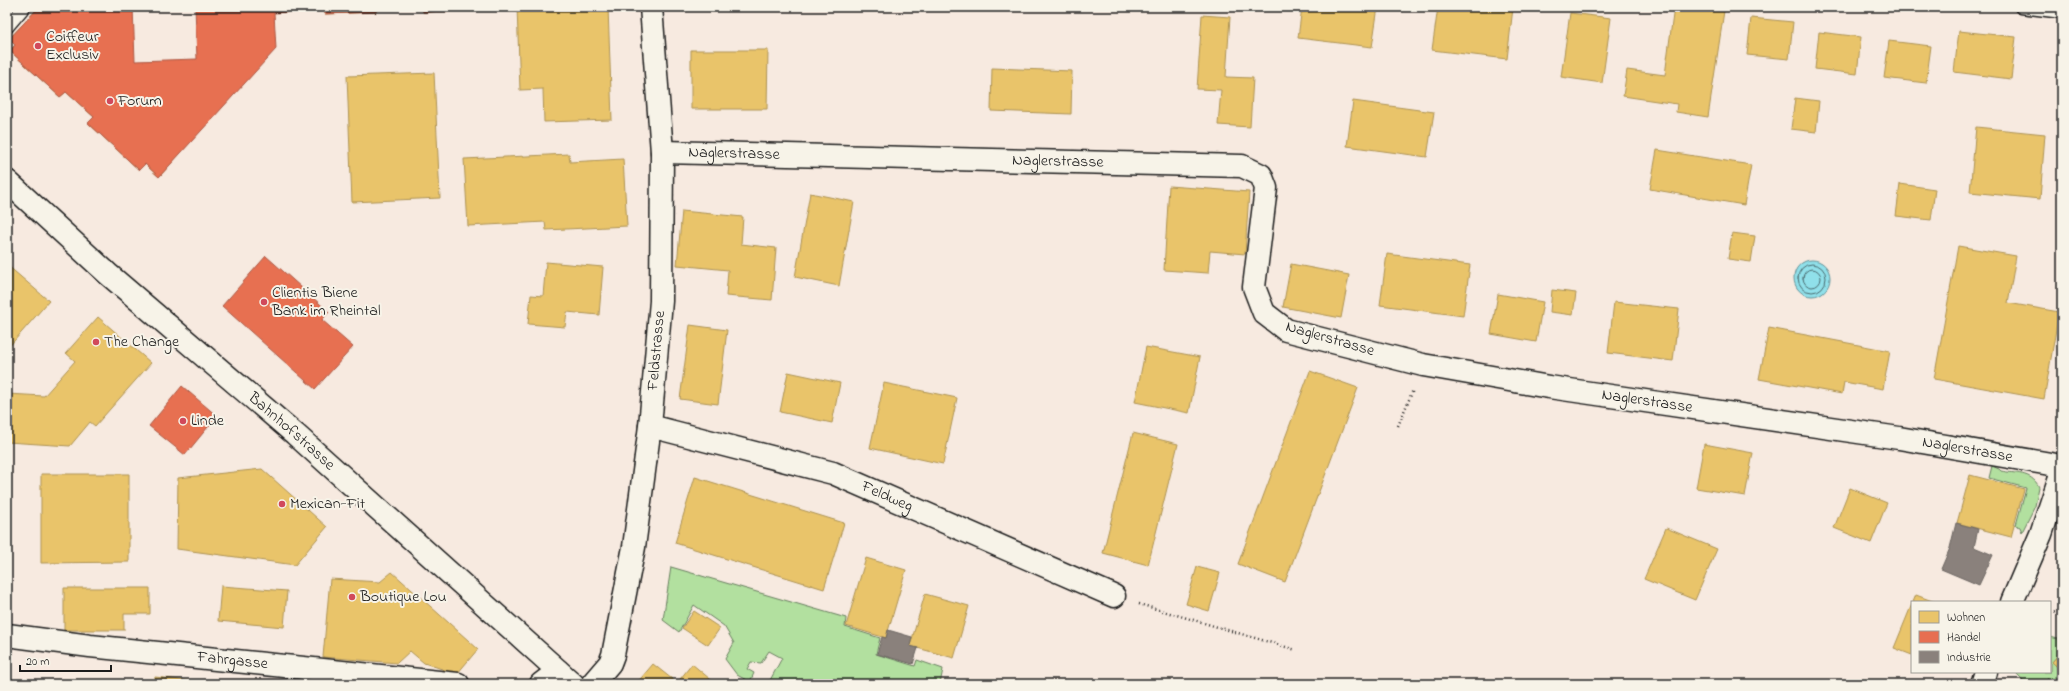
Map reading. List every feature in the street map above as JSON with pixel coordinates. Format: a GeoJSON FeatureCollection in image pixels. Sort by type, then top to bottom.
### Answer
{"type":"FeatureCollection","features":[{"type":"Feature","properties":{"kind":"street","name":"Feldstrasse"},"geometry":{"type":"LineString","coordinates":[[592,684],[610,662],[613,655],[634,547],[650,426],[662,301],[662,152],[651,7]]}},
{"type":"Feature","properties":{"kind":"street","name":"Naglerstrasse"},"geometry":{"type":"LineString","coordinates":[[662,152],[1242,166],[1261,175],[1266,188],[1254,287],[1264,313],[1286,330],[1423,365],[1548,387],[1899,438],[2062,466]]}},
{"type":"Feature","properties":{"kind":"street","name":"Bahnhofstrasse"},"geometry":{"type":"LineString","coordinates":[[7,181],[108,274],[295,434],[557,680]]}},
{"type":"Feature","properties":{"kind":"street","name":"Feldweg"},"geometry":{"type":"LineString","coordinates":[[650,426],[833,473],[1114,596]]}},
{"type":"Feature","properties":{"kind":"street"},"geometry":{"type":"LineString","coordinates":[[2013,601],[2052,532],[2062,471]]}},
{"type":"Feature","properties":{"kind":"street","name":"Fahrgasse"},"geometry":{"type":"LineString","coordinates":[[7,635],[105,648],[458,684]]}},
{"type":"Feature","properties":{"kind":"street"},"geometry":{"type":"LineString","coordinates":[[1982,684],[1986,673]]}},
{"type":"Feature","properties":{"kind":"lane"},"geometry":{"type":"LineString","coordinates":[[7,28],[24,7]]}},
{"type":"Feature","properties":{"kind":"lane"},"geometry":{"type":"LineString","coordinates":[[2021,7],[2062,12]]}},
{"type":"Feature","properties":{"kind":"path"},"geometry":{"type":"LineString","coordinates":[[1398,426],[1423,365]]}},
{"type":"Feature","properties":{"kind":"path"},"geometry":{"type":"LineString","coordinates":[[1114,596],[1296,650]]}},
{"type":"Feature","properties":{"kind":"path"},"geometry":{"type":"LineString","coordinates":[[2051,613],[2062,611]]}},
{"type":"Feature","properties":{"kind":"path"},"geometry":{"type":"LineString","coordinates":[[2036,684],[2062,675]]}},
{"type":"Feature","properties":{"kind":"green space"},"geometry":{"type":"Polygon","coordinates":[[[1992,466],[2001,471],[2022,474],[2032,478],[2039,487],[2035,506],[2022,532],[2020,527],[2016,525],[2026,488],[1989,478],[1992,466]]]}},
{"type":"Feature","properties":{"kind":"green space"},"geometry":{"type":"Polygon","coordinates":[[[671,567],[846,618],[845,627],[880,638],[876,654],[915,666],[917,660],[943,669],[940,684],[768,684],[782,658],[769,651],[761,663],[751,662],[747,669],[754,673],[750,682],[737,675],[725,659],[734,643],[724,626],[694,605],[679,632],[663,620],[671,567]]]}},
{"type":"Feature","properties":{"kind":"green space"},"geometry":{"type":"Polygon","coordinates":[[[2051,637],[2062,640],[2062,651],[2052,662],[2062,671],[2057,675],[2061,679],[2056,684],[2027,684],[2017,674],[2051,673],[2051,637]]]}},
{"type":"Feature","properties":{"kind":"water"},"geometry":{"type":"Polygon","coordinates":[[[1816,260],[1825,265],[1829,271],[1829,285],[1825,291],[1816,296],[1808,296],[1799,291],[1795,285],[1794,274],[1799,265],[1805,261],[1816,260]]]}},
{"type":"Feature","properties":{"kind":"building: Wohnen"},"geometry":{"type":"Polygon","coordinates":[[[39,7],[63,7],[66,9],[68,7],[77,7],[113,40],[107,47],[146,83],[151,77],[193,115],[187,121],[199,132],[159,177],[145,164],[139,170],[88,123],[94,117],[66,92],[60,97],[10,51],[15,45],[9,39],[39,7]]]}},
{"type":"Feature","properties":{"kind":"building: Wohnen"},"geometry":{"type":"Polygon","coordinates":[[[264,7],[287,7],[287,12],[264,13],[264,7]]]}},
{"type":"Feature","properties":{"kind":"building: Wohnen"},"geometry":{"type":"Polygon","coordinates":[[[325,7],[376,7],[376,12],[325,14],[325,7]]]}},
{"type":"Feature","properties":{"kind":"building: Wohnen"},"geometry":{"type":"Polygon","coordinates":[[[423,7],[475,7],[475,10],[423,12],[423,7]]]}},
{"type":"Feature","properties":{"kind":"building: Wohnen"},"geometry":{"type":"Polygon","coordinates":[[[517,7],[608,7],[612,120],[544,122],[543,89],[520,90],[517,7]]]}},
{"type":"Feature","properties":{"kind":"building: Wohnen"},"geometry":{"type":"Polygon","coordinates":[[[1302,7],[1378,7],[1372,47],[1298,38],[1302,7]]]}},
{"type":"Feature","properties":{"kind":"building: Wohnen"},"geometry":{"type":"Polygon","coordinates":[[[1438,7],[1513,8],[1507,59],[1432,50],[1438,7]]]}},
{"type":"Feature","properties":{"kind":"building: Wohnen"},"geometry":{"type":"Polygon","coordinates":[[[1674,7],[1695,7],[1724,11],[1708,117],[1676,112],[1677,104],[1623,96],[1627,70],[1665,75],[1674,7]]]}},
{"type":"Feature","properties":{"kind":"building: Wohnen"},"geometry":{"type":"Polygon","coordinates":[[[62,12],[184,123],[147,163],[26,51],[62,12]]]}},
{"type":"Feature","properties":{"kind":"building: Wohnen"},"geometry":{"type":"Polygon","coordinates":[[[1570,13],[1611,18],[1602,83],[1561,77],[1570,13]]]}},
{"type":"Feature","properties":{"kind":"building: Wohnen"},"geometry":{"type":"Polygon","coordinates":[[[1202,15],[1230,17],[1226,77],[1253,78],[1250,127],[1218,125],[1221,90],[1197,89],[1202,15]]]}},
{"type":"Feature","properties":{"kind":"building: Wohnen"},"geometry":{"type":"Polygon","coordinates":[[[1751,18],[1793,22],[1789,59],[1747,55],[1751,18]]]}},
{"type":"Feature","properties":{"kind":"building: Wohnen"},"geometry":{"type":"Polygon","coordinates":[[[1959,31],[2016,37],[2011,79],[1954,72],[1959,31]]]}},
{"type":"Feature","properties":{"kind":"building: Wohnen"},"geometry":{"type":"Polygon","coordinates":[[[1819,32],[1861,37],[1857,74],[1815,69],[1819,32]]]}},
{"type":"Feature","properties":{"kind":"building: Wohnen"},"geometry":{"type":"Polygon","coordinates":[[[1889,41],[1931,46],[1926,83],[1884,78],[1889,41]]]}},
{"type":"Feature","properties":{"kind":"building: Wohnen"},"geometry":{"type":"Polygon","coordinates":[[[691,50],[768,50],[767,109],[691,109],[691,50]]]}},
{"type":"Feature","properties":{"kind":"building: Wohnen"},"geometry":{"type":"Polygon","coordinates":[[[992,68],[1072,71],[1071,114],[991,111],[992,68]]]}},
{"type":"Feature","properties":{"kind":"building: Wohnen"},"geometry":{"type":"Polygon","coordinates":[[[434,73],[440,198],[352,202],[347,76],[434,73]]]}},
{"type":"Feature","properties":{"kind":"building: Wohnen"},"geometry":{"type":"Polygon","coordinates":[[[1795,98],[1819,101],[1816,132],[1791,129],[1795,98]]]}},
{"type":"Feature","properties":{"kind":"building: Wohnen"},"geometry":{"type":"Polygon","coordinates":[[[1353,101],[1434,112],[1427,157],[1347,146],[1353,101]]]}},
{"type":"Feature","properties":{"kind":"building: Wohnen"},"geometry":{"type":"Polygon","coordinates":[[[1976,127],[2045,134],[2040,199],[1970,192],[1976,127]]]}},
{"type":"Feature","properties":{"kind":"building: Wohnen"},"geometry":{"type":"Polygon","coordinates":[[[1657,150],[1751,165],[1744,205],[1650,189],[1657,150]]]}},
{"type":"Feature","properties":{"kind":"building: Wohnen"},"geometry":{"type":"Polygon","coordinates":[[[569,154],[570,162],[623,159],[627,226],[546,230],[545,222],[468,226],[464,159],[569,154]]]}},
{"type":"Feature","properties":{"kind":"building: Wohnen"},"geometry":{"type":"Polygon","coordinates":[[[1900,184],[1935,189],[1931,220],[1896,216],[1900,184]]]}},
{"type":"Feature","properties":{"kind":"building: Wohnen"},"geometry":{"type":"Polygon","coordinates":[[[1169,186],[1249,192],[1245,254],[1210,251],[1208,273],[1164,270],[1169,186]]]}},
{"type":"Feature","properties":{"kind":"building: Wohnen"},"geometry":{"type":"Polygon","coordinates":[[[810,193],[854,202],[839,286],[795,277],[810,193]]]}},
{"type":"Feature","properties":{"kind":"building: Wohnen"},"geometry":{"type":"Polygon","coordinates":[[[682,211],[743,217],[741,244],[776,248],[772,300],[726,296],[728,270],[677,265],[682,211]]]}},
{"type":"Feature","properties":{"kind":"building: Wohnen"},"geometry":{"type":"Polygon","coordinates":[[[1732,233],[1755,236],[1751,262],[1728,259],[1732,233]]]}},
{"type":"Feature","properties":{"kind":"building: Wohnen"},"geometry":{"type":"Polygon","coordinates":[[[1958,246],[2016,256],[2008,303],[2059,312],[2044,399],[1934,379],[1958,246]]]}},
{"type":"Feature","properties":{"kind":"building: Wohnen"},"geometry":{"type":"Polygon","coordinates":[[[1387,254],[1470,265],[1463,316],[1380,305],[1387,254]]]}},
{"type":"Feature","properties":{"kind":"building: Wohnen"},"geometry":{"type":"Polygon","coordinates":[[[546,262],[603,267],[599,315],[567,312],[565,327],[528,324],[531,295],[543,296],[546,262]]]}},
{"type":"Feature","properties":{"kind":"building: Wohnen"},"geometry":{"type":"Polygon","coordinates":[[[1291,264],[1349,275],[1341,318],[1283,307],[1291,264]]]}},
{"type":"Feature","properties":{"kind":"building: Wohnen"},"geometry":{"type":"Polygon","coordinates":[[[7,265],[49,301],[7,349],[7,265]]]}},
{"type":"Feature","properties":{"kind":"building: Wohnen"},"geometry":{"type":"Polygon","coordinates":[[[1552,290],[1576,293],[1573,315],[1550,312],[1552,290]]]}},
{"type":"Feature","properties":{"kind":"building: Wohnen"},"geometry":{"type":"Polygon","coordinates":[[[1498,294],[1543,302],[1536,342],[1491,334],[1498,294]]]}},
{"type":"Feature","properties":{"kind":"building: Wohnen"},"geometry":{"type":"Polygon","coordinates":[[[1614,302],[1679,309],[1673,361],[1608,353],[1614,302]]]}},
{"type":"Feature","properties":{"kind":"building: Wohnen"},"geometry":{"type":"Polygon","coordinates":[[[98,317],[151,363],[95,426],[90,422],[70,446],[7,442],[7,394],[44,396],[75,361],[66,353],[98,317]]]}},
{"type":"Feature","properties":{"kind":"building: Wohnen"},"geometry":{"type":"Polygon","coordinates":[[[690,325],[727,330],[718,404],[680,399],[690,325]]]}},
{"type":"Feature","properties":{"kind":"building: Wohnen"},"geometry":{"type":"Polygon","coordinates":[[[1769,328],[1890,351],[1883,389],[1844,382],[1842,394],[1759,379],[1769,328]]]}},
{"type":"Feature","properties":{"kind":"building: Wohnen"},"geometry":{"type":"Polygon","coordinates":[[[1146,347],[1200,357],[1189,413],[1135,402],[1146,347]]]}},
{"type":"Feature","properties":{"kind":"building: Wohnen"},"geometry":{"type":"Polygon","coordinates":[[[1310,371],[1358,388],[1285,582],[1238,564],[1310,371]]]}},
{"type":"Feature","properties":{"kind":"building: Wohnen"},"geometry":{"type":"Polygon","coordinates":[[[788,372],[840,383],[832,423],[780,412],[788,372]]]}},
{"type":"Feature","properties":{"kind":"building: Wohnen"},"geometry":{"type":"Polygon","coordinates":[[[884,383],[957,398],[943,464],[870,448],[884,383]]]}},
{"type":"Feature","properties":{"kind":"building: Wohnen"},"geometry":{"type":"Polygon","coordinates":[[[1133,433],[1178,444],[1148,565],[1103,553],[1133,433]]]}},
{"type":"Feature","properties":{"kind":"building: Wohnen"},"geometry":{"type":"Polygon","coordinates":[[[1704,444],[1753,453],[1745,496],[1696,488],[1704,444]]]}},
{"type":"Feature","properties":{"kind":"building: Wohnen"},"geometry":{"type":"Polygon","coordinates":[[[262,469],[327,527],[295,565],[177,549],[178,478],[262,469]]]}},
{"type":"Feature","properties":{"kind":"building: Wohnen"},"geometry":{"type":"Polygon","coordinates":[[[41,474],[129,474],[129,562],[41,563],[41,474]]]}},
{"type":"Feature","properties":{"kind":"building: Wohnen"},"geometry":{"type":"Polygon","coordinates":[[[1970,475],[2024,489],[2011,537],[1957,523],[1970,475]]]}},
{"type":"Feature","properties":{"kind":"building: Wohnen"},"geometry":{"type":"Polygon","coordinates":[[[695,477],[844,523],[824,589],[675,543],[695,477]]]}},
{"type":"Feature","properties":{"kind":"building: Wohnen"},"geometry":{"type":"Polygon","coordinates":[[[1850,488],[1887,503],[1871,543],[1834,528],[1850,488]]]}},
{"type":"Feature","properties":{"kind":"building: Wohnen"},"geometry":{"type":"Polygon","coordinates":[[[1666,528],[1717,549],[1695,600],[1644,579],[1666,528]]]}},
{"type":"Feature","properties":{"kind":"building: Wohnen"},"geometry":{"type":"Polygon","coordinates":[[[866,558],[906,570],[886,638],[846,626],[866,558]]]}},
{"type":"Feature","properties":{"kind":"building: Wohnen"},"geometry":{"type":"Polygon","coordinates":[[[1197,567],[1220,573],[1209,611],[1186,604],[1197,567]]]}},
{"type":"Feature","properties":{"kind":"building: Wohnen"},"geometry":{"type":"Polygon","coordinates":[[[392,572],[478,649],[457,674],[424,663],[410,651],[397,663],[323,657],[330,579],[380,582],[392,572]]]}},
{"type":"Feature","properties":{"kind":"building: Wohnen"},"geometry":{"type":"Polygon","coordinates":[[[221,586],[287,591],[284,627],[218,621],[221,586]]]}},
{"type":"Feature","properties":{"kind":"building: Wohnen"},"geometry":{"type":"Polygon","coordinates":[[[64,588],[150,588],[150,614],[124,614],[124,630],[64,630],[64,588]]]}},
{"type":"Feature","properties":{"kind":"building: Wohnen"},"geometry":{"type":"Polygon","coordinates":[[[925,594],[969,606],[954,658],[910,646],[925,594]]]}},
{"type":"Feature","properties":{"kind":"building: Wohnen"},"geometry":{"type":"Polygon","coordinates":[[[1916,595],[1932,601],[1913,601],[1916,595]]]}},
{"type":"Feature","properties":{"kind":"building: Wohnen"},"geometry":{"type":"Polygon","coordinates":[[[1911,606],[1911,655],[1894,648],[1911,606]]]}},
{"type":"Feature","properties":{"kind":"building: Wohnen"},"geometry":{"type":"Polygon","coordinates":[[[694,611],[720,628],[708,645],[682,628],[694,611]]]}},
{"type":"Feature","properties":{"kind":"building: Wohnen"},"geometry":{"type":"Polygon","coordinates":[[[2062,651],[2062,671],[2052,662],[2062,651]]]}},
{"type":"Feature","properties":{"kind":"building: Wohnen"},"geometry":{"type":"Polygon","coordinates":[[[653,664],[677,683],[692,664],[716,684],[636,684],[653,664]]]}},
{"type":"Feature","properties":{"kind":"building: Wohnen"},"geometry":{"type":"Polygon","coordinates":[[[155,677],[206,683],[206,684],[155,684],[155,677]]]}},
{"type":"Feature","properties":{"kind":"building: Handel"},"geometry":{"type":"Polygon","coordinates":[[[39,7],[133,7],[135,61],[197,59],[195,7],[287,7],[287,12],[274,13],[276,49],[159,177],[145,164],[139,170],[88,123],[94,117],[66,92],[60,97],[10,51],[15,45],[9,39],[39,7]]]}},
{"type":"Feature","properties":{"kind":"building: Handel"},"geometry":{"type":"Polygon","coordinates":[[[325,7],[376,7],[376,12],[325,14],[325,7]]]}},
{"type":"Feature","properties":{"kind":"building: Handel"},"geometry":{"type":"Polygon","coordinates":[[[423,7],[475,7],[475,10],[423,12],[423,7]]]}},
{"type":"Feature","properties":{"kind":"building: Handel"},"geometry":{"type":"Polygon","coordinates":[[[266,256],[329,312],[322,320],[353,347],[315,389],[222,306],[266,256]]]}},
{"type":"Feature","properties":{"kind":"building: Handel","name":"Linde"},"geometry":{"type":"Polygon","coordinates":[[[182,386],[217,416],[185,455],[149,426],[182,386]]]}},
{"type":"Feature","properties":{"kind":"building: Industrie"},"geometry":{"type":"Polygon","coordinates":[[[1956,523],[1978,529],[1974,547],[1993,555],[1979,585],[1941,569],[1950,548],[1956,523]]]}},
{"type":"Feature","properties":{"kind":"building: Industrie"},"geometry":{"type":"Polygon","coordinates":[[[888,630],[912,637],[910,646],[918,648],[913,664],[877,654],[882,637],[886,638],[888,630]]]}},
{"type":"Feature","properties":{"kind":"place","name":"Coiffeur Exclusiv"},"geometry":{"type":"Point","coordinates":[38,46]}},
{"type":"Feature","properties":{"kind":"place","name":"Forum"},"geometry":{"type":"Point","coordinates":[110,101]}},
{"type":"Feature","properties":{"kind":"place","name":"Clientis Biene Bank im Rheintal"},"geometry":{"type":"Point","coordinates":[264,302]}},
{"type":"Feature","properties":{"kind":"place","name":"The Change"},"geometry":{"type":"Point","coordinates":[96,342]}},
{"type":"Feature","properties":{"kind":"place","name":"Linde"},"geometry":{"type":"Point","coordinates":[183,421]}},
{"type":"Feature","properties":{"kind":"place","name":"Mexican-Fit"},"geometry":{"type":"Point","coordinates":[282,504]}},
{"type":"Feature","properties":{"kind":"place","name":"Boutique Lou"},"geometry":{"type":"Point","coordinates":[352,597]}}]}
